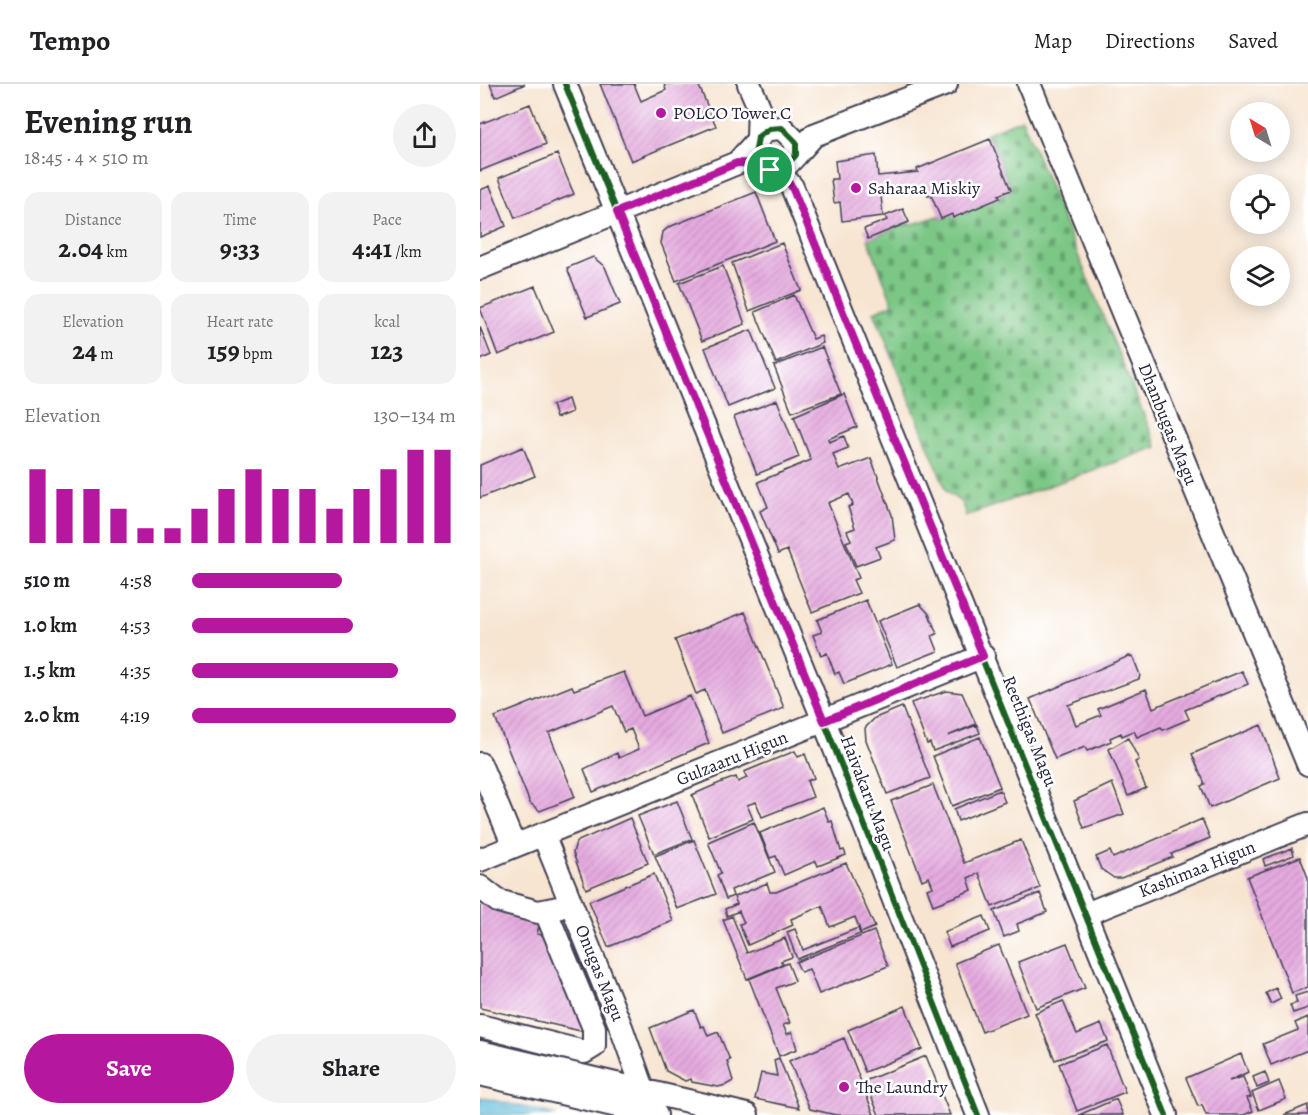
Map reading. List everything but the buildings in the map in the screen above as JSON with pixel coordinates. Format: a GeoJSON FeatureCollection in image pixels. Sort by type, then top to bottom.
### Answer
{"type":"FeatureCollection","features":[{"type":"Feature","properties":{"kind":"street","name":"Haivakaru Magu"},"geometry":{"type":"LineString","coordinates":[[565,84],[824,721],[978,1115]]}},
{"type":"Feature","properties":{"kind":"street"},"geometry":{"type":"LineString","coordinates":[[749,84],[759,107],[796,142],[796,155]]}},
{"type":"Feature","properties":{"kind":"street","name":"Dhanbugas Magu"},"geometry":{"type":"LineString","coordinates":[[1029,84],[1308,764]]}},
{"type":"Feature","properties":{"kind":"street"},"geometry":{"type":"LineString","coordinates":[[737,163],[783,169],[814,135],[933,86]]}},
{"type":"Feature","properties":{"kind":"street"},"geometry":{"type":"LineString","coordinates":[[759,107],[755,156],[767,168]]}},
{"type":"Feature","properties":{"kind":"street"},"geometry":{"type":"LineString","coordinates":[[480,267],[737,163],[769,129],[814,135]]}},
{"type":"Feature","properties":{"kind":"street","name":"Reethigas Magu"},"geometry":{"type":"LineString","coordinates":[[767,168],[788,180],[792,187],[983,656],[1166,1115]]}},
{"type":"Feature","properties":{"kind":"street","name":"Gulzaaru Higun"},"geometry":{"type":"LineString","coordinates":[[480,860],[983,656]]}},
{"type":"Feature","properties":{"kind":"street"},"geometry":{"type":"LineString","coordinates":[[480,764],[514,846]]}},
{"type":"Feature","properties":{"kind":"street","name":"Kashimaa Higun"},"geometry":{"type":"LineString","coordinates":[[1086,914],[1308,824]]}},
{"type":"Feature","properties":{"kind":"street","name":"Onugas Magu"},"geometry":{"type":"LineString","coordinates":[[543,834],[654,1115]]}},
{"type":"Feature","properties":{"kind":"street"},"geometry":{"type":"LineString","coordinates":[[480,886],[498,901],[546,912],[571,903]]}},
{"type":"Feature","properties":{"kind":"street"},"geometry":{"type":"LineString","coordinates":[[480,1026],[584,1052],[594,1046],[594,1028],[546,912]]}},
{"type":"Feature","properties":{"kind":"street"},"geometry":{"type":"LineString","coordinates":[[480,1052],[747,1115]]}},
{"type":"Feature","properties":{"kind":"street"},"geometry":{"type":"LineString","coordinates":[[480,1074],[654,1115]]}},
{"type":"Feature","properties":{"kind":"green space"},"geometry":{"type":"Polygon","coordinates":[[[1022,119],[1157,447],[966,516],[962,503],[947,492],[874,312],[893,304],[868,239],[909,222],[910,225],[939,216],[941,219],[952,214],[953,217],[999,198],[998,195],[1011,190],[991,140],[988,140],[985,134],[1022,119]]]}},
{"type":"Feature","properties":{"kind":"water"},"geometry":{"type":"Polygon","coordinates":[[[480,1097],[557,1115],[480,1115],[480,1097]]]}},
{"type":"Feature","properties":{"kind":"cycle path"},"geometry":{"type":"LineString","coordinates":[[565,84],[824,721],[978,1115]]}},
{"type":"Feature","properties":{"kind":"cycle path"},"geometry":{"type":"LineString","coordinates":[[770,170],[783,169],[796,155],[796,142],[782,128],[769,129],[758,137],[755,156],[763,166],[784,178],[792,187],[1166,1115]]}},
{"type":"Feature","properties":{"kind":"place","name":"POLCO Tower C"},"geometry":{"type":"Point","coordinates":[661,113]}},
{"type":"Feature","properties":{"kind":"place","name":"Saharaa Miskiy"},"geometry":{"type":"Point","coordinates":[856,188]}},
{"type":"Feature","properties":{"kind":"place","name":"The Laundry"},"geometry":{"type":"Point","coordinates":[844,1087]}},
{"type":"Feature","properties":{"kind":"route"},"geometry":{"type":"LineString","coordinates":[[737,163],[754,164],[770,170],[788,180],[792,187],[983,656],[824,721],[617,212],[737,163]]}}]}
